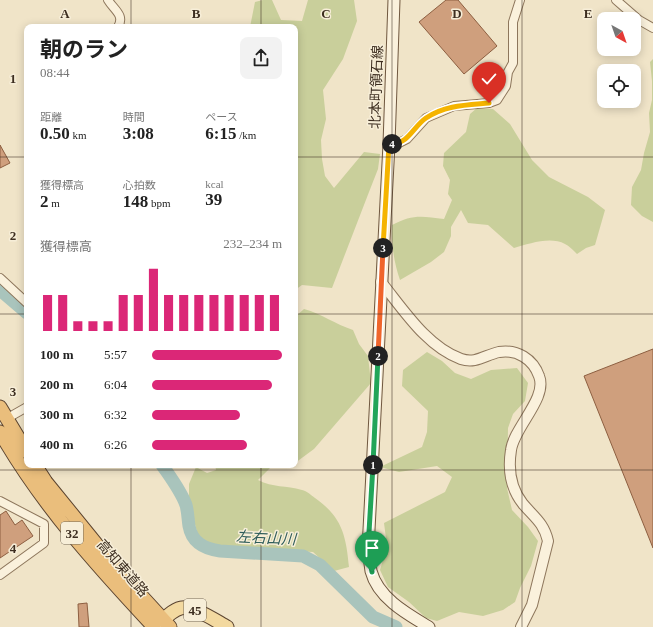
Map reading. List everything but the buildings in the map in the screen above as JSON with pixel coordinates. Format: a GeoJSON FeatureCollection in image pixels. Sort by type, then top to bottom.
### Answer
{"type":"FeatureCollection","features":[{"type":"Feature","properties":{"kind":"highway"},"geometry":{"type":"LineString","coordinates":[[2,416],[24,448]]}},
{"type":"Feature","properties":{"kind":"highway","name":"高知東道路"},"geometry":{"type":"LineString","coordinates":[[0,432],[35,488],[90,556],[161,625]]}},
{"type":"Feature","properties":{"kind":"highway","name":"高知東道路"},"geometry":{"type":"LineString","coordinates":[[37,468],[46,482],[161,625]]}},
{"type":"Feature","properties":{"kind":"main road","name":"北本町領石線"},"geometry":{"type":"LineString","coordinates":[[394,0],[389,144],[368,549],[372,572],[380,588],[396,605],[429,627]]}},
{"type":"Feature","properties":{"kind":"main road","name":"45"},"geometry":{"type":"LineString","coordinates":[[161,625],[181,608],[189,607],[227,627]]}},
{"type":"Feature","properties":{"kind":"street"},"geometry":{"type":"LineString","coordinates":[[108,0],[120,15],[121,21],[120,24]]}},
{"type":"Feature","properties":{"kind":"street"},"geometry":{"type":"LineString","coordinates":[[389,144],[399,143],[407,139],[426,118],[447,108],[489,103],[497,100],[506,86],[508,72],[513,63],[513,22],[520,0]]}},
{"type":"Feature","properties":{"kind":"street"},"geometry":{"type":"LineString","coordinates":[[616,0],[639,20],[653,28]]}},
{"type":"Feature","properties":{"kind":"street"},"geometry":{"type":"LineString","coordinates":[[0,278],[24,300]]}},
{"type":"Feature","properties":{"kind":"street"},"geometry":{"type":"LineString","coordinates":[[381,282],[424,333],[451,354],[471,361],[480,360],[498,352],[519,353],[535,366],[540,377],[541,388],[515,435],[511,448],[510,473],[516,493],[523,504],[540,521],[546,530],[548,541],[532,605],[521,627]]}},
{"type":"Feature","properties":{"kind":"street"},"geometry":{"type":"LineString","coordinates":[[2,416],[24,408]]}},
{"type":"Feature","properties":{"kind":"street"},"geometry":{"type":"LineString","coordinates":[[0,501],[44,524],[44,543],[0,575]]}},
{"type":"Feature","properties":{"kind":"green space"},"geometry":{"type":"Polygon","coordinates":[[[272,0],[281,20],[302,21],[308,0],[354,0],[357,21],[343,59],[323,90],[326,119],[321,140],[325,176],[334,188],[364,152],[380,154],[378,169],[332,288],[302,285],[298,288],[298,24],[251,24],[255,2],[272,0]]]}},
{"type":"Feature","properties":{"kind":"green space"},"geometry":{"type":"Polygon","coordinates":[[[653,59],[653,222],[642,216],[631,205],[632,187],[641,170],[650,132],[649,113],[652,100],[652,81],[650,62],[653,59]]]}},
{"type":"Feature","properties":{"kind":"green space"},"geometry":{"type":"Polygon","coordinates":[[[477,108],[493,109],[510,124],[532,160],[549,177],[588,197],[605,210],[595,245],[586,248],[577,254],[565,244],[553,241],[533,243],[514,248],[488,225],[468,223],[461,210],[451,227],[451,236],[444,252],[431,262],[400,280],[393,253],[392,225],[411,217],[444,219],[452,200],[448,194],[450,180],[443,166],[444,153],[466,132],[470,114],[477,108]]]}},
{"type":"Feature","properties":{"kind":"green space"},"geometry":{"type":"Polygon","coordinates":[[[304,309],[353,330],[359,344],[368,356],[371,383],[314,449],[298,461],[298,314],[304,309]]]}},
{"type":"Feature","properties":{"kind":"green space"},"geometry":{"type":"Polygon","coordinates":[[[427,352],[442,361],[455,373],[471,379],[491,370],[517,368],[528,383],[525,401],[513,414],[508,428],[507,488],[512,510],[528,527],[538,541],[531,566],[515,602],[503,610],[483,616],[459,612],[437,621],[426,618],[409,602],[388,587],[380,570],[387,546],[384,523],[445,492],[452,477],[437,466],[399,472],[380,467],[422,447],[427,432],[428,411],[402,386],[403,370],[427,352]]]}},
{"type":"Feature","properties":{"kind":"green space"},"geometry":{"type":"Polygon","coordinates":[[[196,468],[207,473],[216,470],[216,468],[270,468],[258,480],[264,483],[296,488],[309,493],[324,505],[337,520],[344,536],[349,567],[334,571],[313,552],[221,547],[210,545],[198,536],[189,501],[189,484],[196,468]]]}},
{"type":"Feature","properties":{"kind":"waterway","name":"左右山川"},"geometry":{"type":"LineString","coordinates":[[0,290],[24,310]]}},
{"type":"Feature","properties":{"kind":"waterway","name":"左右山川"},"geometry":{"type":"LineString","coordinates":[[164,468],[184,500],[187,508],[189,526],[193,537],[204,547],[220,551],[303,556],[320,565],[373,617],[396,627]]}},
{"type":"Feature","properties":{"kind":"route"},"geometry":{"type":"LineString","coordinates":[[372,572],[368,549],[389,144],[399,143],[407,139],[426,118],[440,111],[454,106],[489,103]]}}]}
